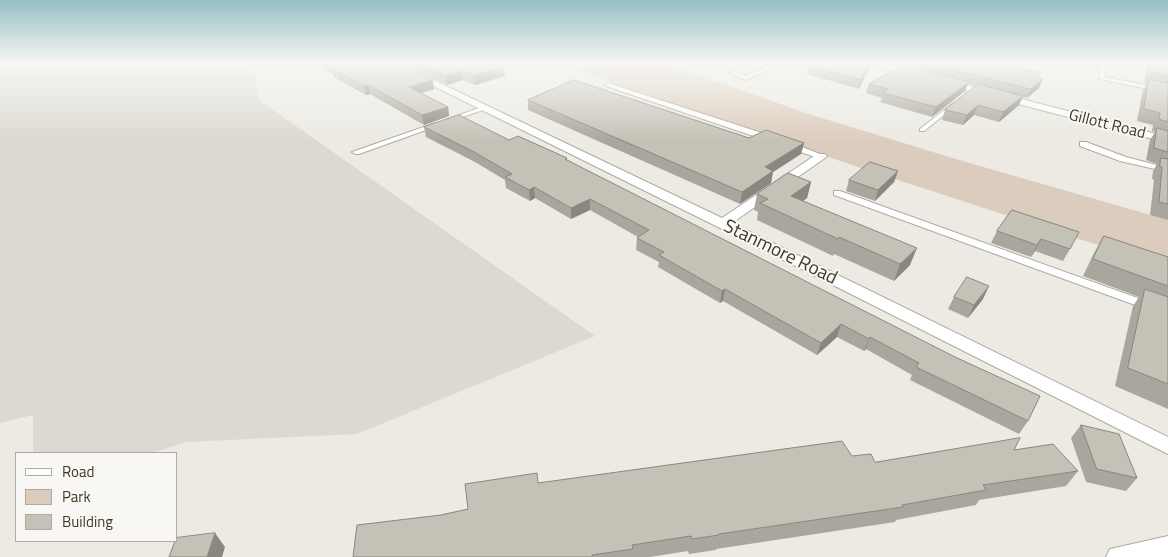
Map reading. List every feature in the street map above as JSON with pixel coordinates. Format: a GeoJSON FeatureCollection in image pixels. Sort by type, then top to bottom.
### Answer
{"type":"FeatureCollection","features":[{"type":"Feature","properties":{"kind":"street","name":"Stanmore Road"},"geometry":{"type":"LineString","coordinates":[[445,89],[723,224],[1168,446]]}},
{"type":"Feature","properties":{"kind":"street","name":"Gillott Road"},"geometry":{"type":"LineString","coordinates":[[969,89],[1168,140]]}},
{"type":"Feature","properties":{"kind":"street"},"geometry":{"type":"LineString","coordinates":[[723,224],[821,156]]}},
{"type":"Feature","properties":{"kind":"street"},"geometry":{"type":"LineString","coordinates":[[1118,557],[1168,547]]}},
{"type":"Feature","properties":{"kind":"lane"},"geometry":{"type":"LineString","coordinates":[[620,89],[775,140]]}},
{"type":"Feature","properties":{"kind":"lane"},"geometry":{"type":"LineString","coordinates":[[922,130],[973,90]]}},
{"type":"Feature","properties":{"kind":"lane"},"geometry":{"type":"LineString","coordinates":[[356,152],[484,108]]}},
{"type":"Feature","properties":{"kind":"lane"},"geometry":{"type":"LineString","coordinates":[[784,144],[821,156]]}},
{"type":"Feature","properties":{"kind":"lane"},"geometry":{"type":"LineString","coordinates":[[1083,144],[1123,159],[1168,170]]}},
{"type":"Feature","properties":{"kind":"lane"},"geometry":{"type":"LineString","coordinates":[[837,193],[1168,313]]}},
{"type":"Feature","properties":{"kind":"shaded area"},"geometry":{"type":"Polygon","coordinates":[[[0,89],[258,89],[259,100],[595,336],[357,434],[186,442],[155,452],[33,452],[33,415],[0,423],[0,89]]]}},
{"type":"Feature","properties":{"kind":"green space"},"geometry":{"type":"Polygon","coordinates":[[[631,89],[737,89],[812,115],[959,160],[1168,220],[1168,268],[852,165],[631,89]]]}},
{"type":"Feature","properties":{"kind":"building"},"geometry":{"type":"Polygon","coordinates":[[[375,89],[413,89],[448,107],[422,115],[375,89]]]}},
{"type":"Feature","properties":{"kind":"building"},"geometry":{"type":"Polygon","coordinates":[[[553,89],[601,89],[749,138],[766,130],[804,143],[765,167],[773,171],[742,192],[528,100],[553,89]]]}},
{"type":"Feature","properties":{"kind":"building"},"geometry":{"type":"Polygon","coordinates":[[[888,89],[960,89],[936,107],[883,93],[888,89]]]}},
{"type":"Feature","properties":{"kind":"building"},"geometry":{"type":"Polygon","coordinates":[[[972,89],[997,89],[1023,96],[1003,112],[978,105],[967,115],[945,110],[972,89]]]}},
{"type":"Feature","properties":{"kind":"building"},"geometry":{"type":"Polygon","coordinates":[[[1147,89],[1168,89],[1168,122],[1159,119],[1160,113],[1144,109],[1147,89]]]}},
{"type":"Feature","properties":{"kind":"building"},"geometry":{"type":"Polygon","coordinates":[[[459,115],[509,140],[518,136],[567,158],[565,159],[955,357],[1040,396],[1028,421],[916,367],[919,363],[841,324],[821,343],[725,289],[722,291],[659,255],[664,252],[637,238],[649,230],[590,199],[571,208],[534,187],[529,190],[505,177],[512,174],[474,152],[424,127],[459,115]]]}},
{"type":"Feature","properties":{"kind":"building"},"geometry":{"type":"Polygon","coordinates":[[[1157,128],[1168,131],[1168,152],[1154,148],[1157,128]]]}},
{"type":"Feature","properties":{"kind":"building"},"geometry":{"type":"Polygon","coordinates":[[[1161,158],[1168,159],[1168,204],[1159,202],[1161,158]]]}},
{"type":"Feature","properties":{"kind":"building"},"geometry":{"type":"Polygon","coordinates":[[[870,162],[898,171],[878,190],[849,180],[870,162]]]}},
{"type":"Feature","properties":{"kind":"building"},"geometry":{"type":"Polygon","coordinates":[[[788,173],[811,182],[791,196],[917,248],[900,264],[839,237],[838,239],[760,203],[768,199],[757,194],[788,173]]]}},
{"type":"Feature","properties":{"kind":"building"},"geometry":{"type":"Polygon","coordinates":[[[1012,210],[1079,232],[1070,249],[1041,239],[1037,245],[997,231],[1012,210]]]}},
{"type":"Feature","properties":{"kind":"building"},"geometry":{"type":"Polygon","coordinates":[[[1104,236],[1168,257],[1168,286],[1093,259],[1104,236]]]}},
{"type":"Feature","properties":{"kind":"building"},"geometry":{"type":"Polygon","coordinates":[[[967,277],[989,286],[974,305],[954,297],[967,277]]]}},
{"type":"Feature","properties":{"kind":"building"},"geometry":{"type":"Polygon","coordinates":[[[1145,289],[1168,297],[1168,384],[1128,368],[1145,289]]]}},
{"type":"Feature","properties":{"kind":"building"},"geometry":{"type":"Polygon","coordinates":[[[1081,425],[1119,434],[1137,478],[1097,469],[1081,425]]]}},
{"type":"Feature","properties":{"kind":"building"},"geometry":{"type":"Polygon","coordinates":[[[1020,438],[1014,450],[1053,444],[1078,471],[983,485],[986,490],[902,505],[903,507],[692,539],[691,536],[632,545],[633,549],[592,555],[592,557],[353,557],[357,525],[441,515],[468,509],[465,484],[537,473],[538,483],[842,441],[852,456],[871,454],[875,462],[1020,438]]]}},
{"type":"Feature","properties":{"kind":"building"},"geometry":{"type":"Polygon","coordinates":[[[215,533],[207,557],[169,557],[175,542],[178,542],[178,538],[215,533]]]}}]}
